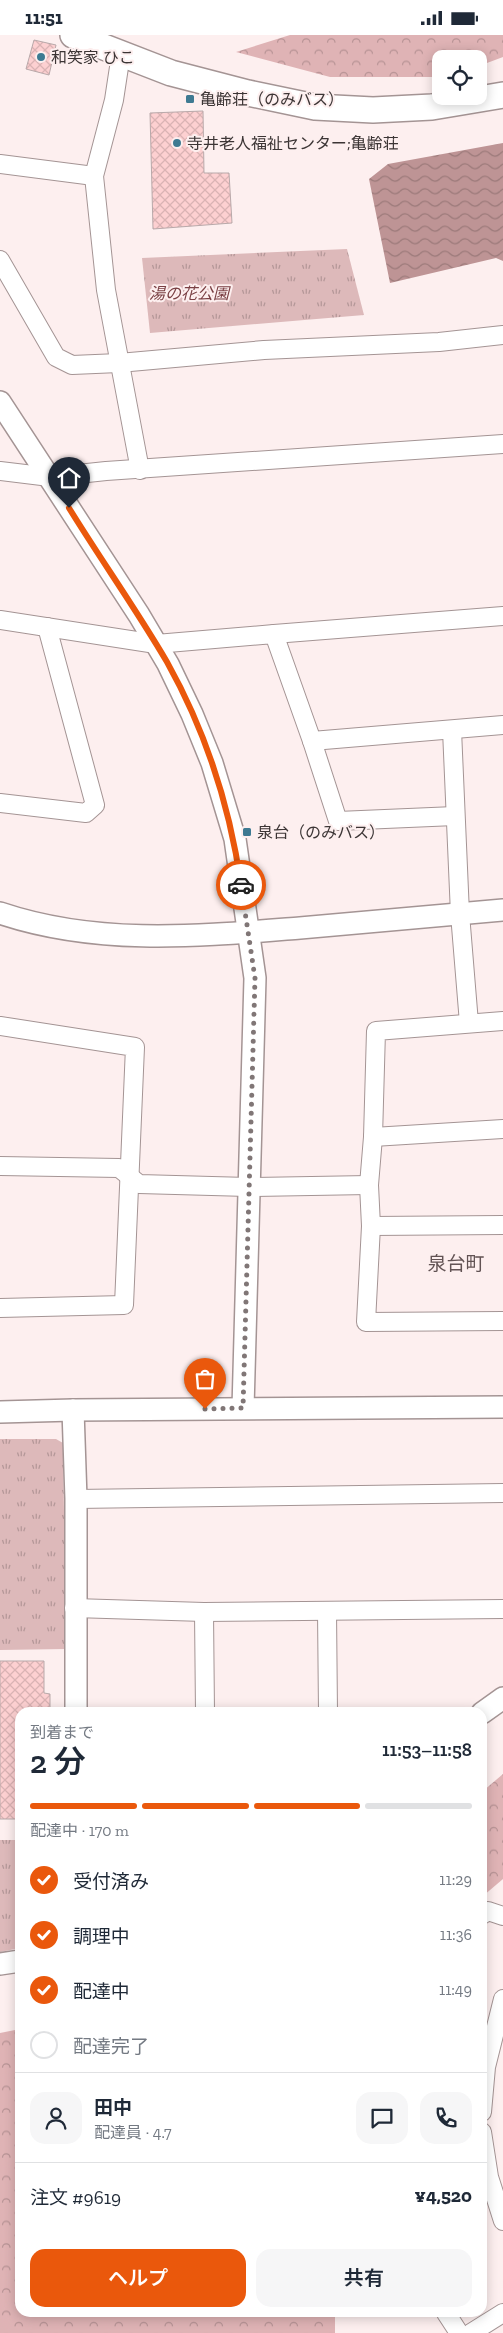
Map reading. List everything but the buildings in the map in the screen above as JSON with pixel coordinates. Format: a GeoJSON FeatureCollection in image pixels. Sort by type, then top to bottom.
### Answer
{"type":"FeatureCollection","features":[{"type":"Feature","properties":{"kind":"main road"},"geometry":{"type":"LineString","coordinates":[[73,35],[171,73],[248,93],[314,107],[373,110],[432,107],[503,95]]}},
{"type":"Feature","properties":{"kind":"street"},"geometry":{"type":"LineString","coordinates":[[121,54],[114,100],[94,176],[106,289],[140,470]]}},
{"type":"Feature","properties":{"kind":"street"},"geometry":{"type":"LineString","coordinates":[[0,164],[94,176]]}},
{"type":"Feature","properties":{"kind":"street"},"geometry":{"type":"LineString","coordinates":[[0,260],[56,357],[72,365],[119,363],[264,350],[439,341],[503,335]]}},
{"type":"Feature","properties":{"kind":"street"},"geometry":{"type":"LineString","coordinates":[[0,402],[156,644],[192,713],[222,794],[234,839],[255,978],[243,1408]]}},
{"type":"Feature","properties":{"kind":"street"},"geometry":{"type":"LineString","coordinates":[[0,471],[50,477],[503,444]]}},
{"type":"Feature","properties":{"kind":"street"},"geometry":{"type":"LineString","coordinates":[[0,620],[156,644],[503,616]]}},
{"type":"Feature","properties":{"kind":"street"},"geometry":{"type":"LineString","coordinates":[[0,803],[86,813],[95,805],[47,627]]}},
{"type":"Feature","properties":{"kind":"street"},"geometry":{"type":"LineString","coordinates":[[274,634],[338,821],[455,816]]}},
{"type":"Feature","properties":{"kind":"street"},"geometry":{"type":"LineString","coordinates":[[312,741],[503,725]]}},
{"type":"Feature","properties":{"kind":"street"},"geometry":{"type":"LineString","coordinates":[[452,730],[460,914],[469,1023]]}},
{"type":"Feature","properties":{"kind":"street"},"geometry":{"type":"LineString","coordinates":[[0,913],[40,924],[124,937],[156,937],[248,932],[503,910]]}},
{"type":"Feature","properties":{"kind":"street"},"geometry":{"type":"LineString","coordinates":[[503,1021],[376,1031],[373,1137],[369,1185],[371,1226],[366,1322],[503,1321]]}},
{"type":"Feature","properties":{"kind":"street"},"geometry":{"type":"LineString","coordinates":[[0,1026],[135,1047],[124,1305],[0,1308]]}},
{"type":"Feature","properties":{"kind":"street"},"geometry":{"type":"LineString","coordinates":[[373,1137],[503,1129]]}},
{"type":"Feature","properties":{"kind":"street"},"geometry":{"type":"LineString","coordinates":[[0,1167],[119,1168],[139,1184],[248,1187],[369,1185]]}},
{"type":"Feature","properties":{"kind":"street"},"geometry":{"type":"LineString","coordinates":[[371,1226],[503,1225]]}},
{"type":"Feature","properties":{"kind":"street"},"geometry":{"type":"LineString","coordinates":[[0,1412],[73,1409],[503,1407]]}},
{"type":"Feature","properties":{"kind":"street"},"geometry":{"type":"LineString","coordinates":[[73,1409],[76,1499],[74,1608],[76,1707]]}},
{"type":"Feature","properties":{"kind":"street"},"geometry":{"type":"LineString","coordinates":[[76,1499],[503,1493]]}},
{"type":"Feature","properties":{"kind":"street"},"geometry":{"type":"LineString","coordinates":[[74,1608],[204,1612],[503,1609]]}},
{"type":"Feature","properties":{"kind":"street"},"geometry":{"type":"LineString","coordinates":[[328,1611],[328,1707]]}},
{"type":"Feature","properties":{"kind":"street"},"geometry":{"type":"LineString","coordinates":[[204,1612],[204,1707]]}},
{"type":"Feature","properties":{"kind":"street"},"geometry":{"type":"LineString","coordinates":[[487,1709],[503,1698]]}},
{"type":"Feature","properties":{"kind":"street"},"geometry":{"type":"LineString","coordinates":[[487,1912],[503,1917]]}},
{"type":"Feature","properties":{"kind":"street"},"geometry":{"type":"LineString","coordinates":[[0,1965],[15,1962]]}},
{"type":"Feature","properties":{"kind":"street"},"geometry":{"type":"LineString","coordinates":[[487,2087],[503,1999]]}},
{"type":"Feature","properties":{"kind":"street"},"geometry":{"type":"LineString","coordinates":[[487,2164],[489,2177],[503,2221]]}},
{"type":"Feature","properties":{"kind":"street"},"geometry":{"type":"LineString","coordinates":[[471,2333],[503,2313]]}},
{"type":"Feature","properties":{"kind":"street"},"geometry":{"type":"LineString","coordinates":[[449,2317],[459,2333]]}},
{"type":"Feature","properties":{"kind":"green space"},"geometry":{"type":"Polygon","coordinates":[[[290,35],[503,35],[503,57],[487,63],[487,50],[432,50],[432,77],[330,77],[236,52],[290,35]]]}},
{"type":"Feature","properties":{"kind":"green space","name":"湯の花公園"},"geometry":{"type":"Polygon","coordinates":[[[347,249],[364,315],[150,333],[142,258],[347,249]]]}},
{"type":"Feature","properties":{"kind":"green space"},"geometry":{"type":"Polygon","coordinates":[[[0,1439],[56,1439],[63,1443],[66,1649],[0,1650],[0,1439]]]}},
{"type":"Feature","properties":{"kind":"green space"},"geometry":{"type":"Polygon","coordinates":[[[503,1774],[503,1879],[487,1893],[487,1788],[503,1774]]]}},
{"type":"Feature","properties":{"kind":"green space"},"geometry":{"type":"Polygon","coordinates":[[[0,1840],[15,1840],[15,1949],[0,1952],[0,1840]]]}},
{"type":"Feature","properties":{"kind":"green space"},"geometry":{"type":"Polygon","coordinates":[[[15,2030],[15,2317],[335,2317],[335,2333],[0,2333],[0,2033],[15,2030]]]}},
{"type":"Feature","properties":{"kind":"water"},"geometry":{"type":"Polygon","coordinates":[[[503,143],[503,261],[496,258],[390,283],[369,179],[388,164],[503,143]]]}},
{"type":"Feature","properties":{"kind":"way so far"},"geometry":{"type":"LineString","coordinates":[[205,1409],[243,1408],[255,978],[241,885]]}},
{"type":"Feature","properties":{"kind":"place","name":"和笑家 ひこ"},"geometry":{"type":"Point","coordinates":[41,57]}},
{"type":"Feature","properties":{"kind":"place","name":"亀齢荘（のみバス）"},"geometry":{"type":"Point","coordinates":[190,99]}},
{"type":"Feature","properties":{"kind":"place","name":"寺井老人福祉センター;亀齢荘"},"geometry":{"type":"Point","coordinates":[177,143]}},
{"type":"Feature","properties":{"kind":"place","name":"泉台（のみバス）"},"geometry":{"type":"Point","coordinates":[247,832]}},
{"type":"Feature","properties":{"kind":"district","name":"泉台町"},"geometry":{"type":"Point","coordinates":[456,1263]}},
{"type":"Feature","properties":{"kind":"route"},"geometry":{"type":"LineString","coordinates":[[69,508],[139,615],[168,664],[192,713],[222,794],[234,839],[241,885]]}}]}
